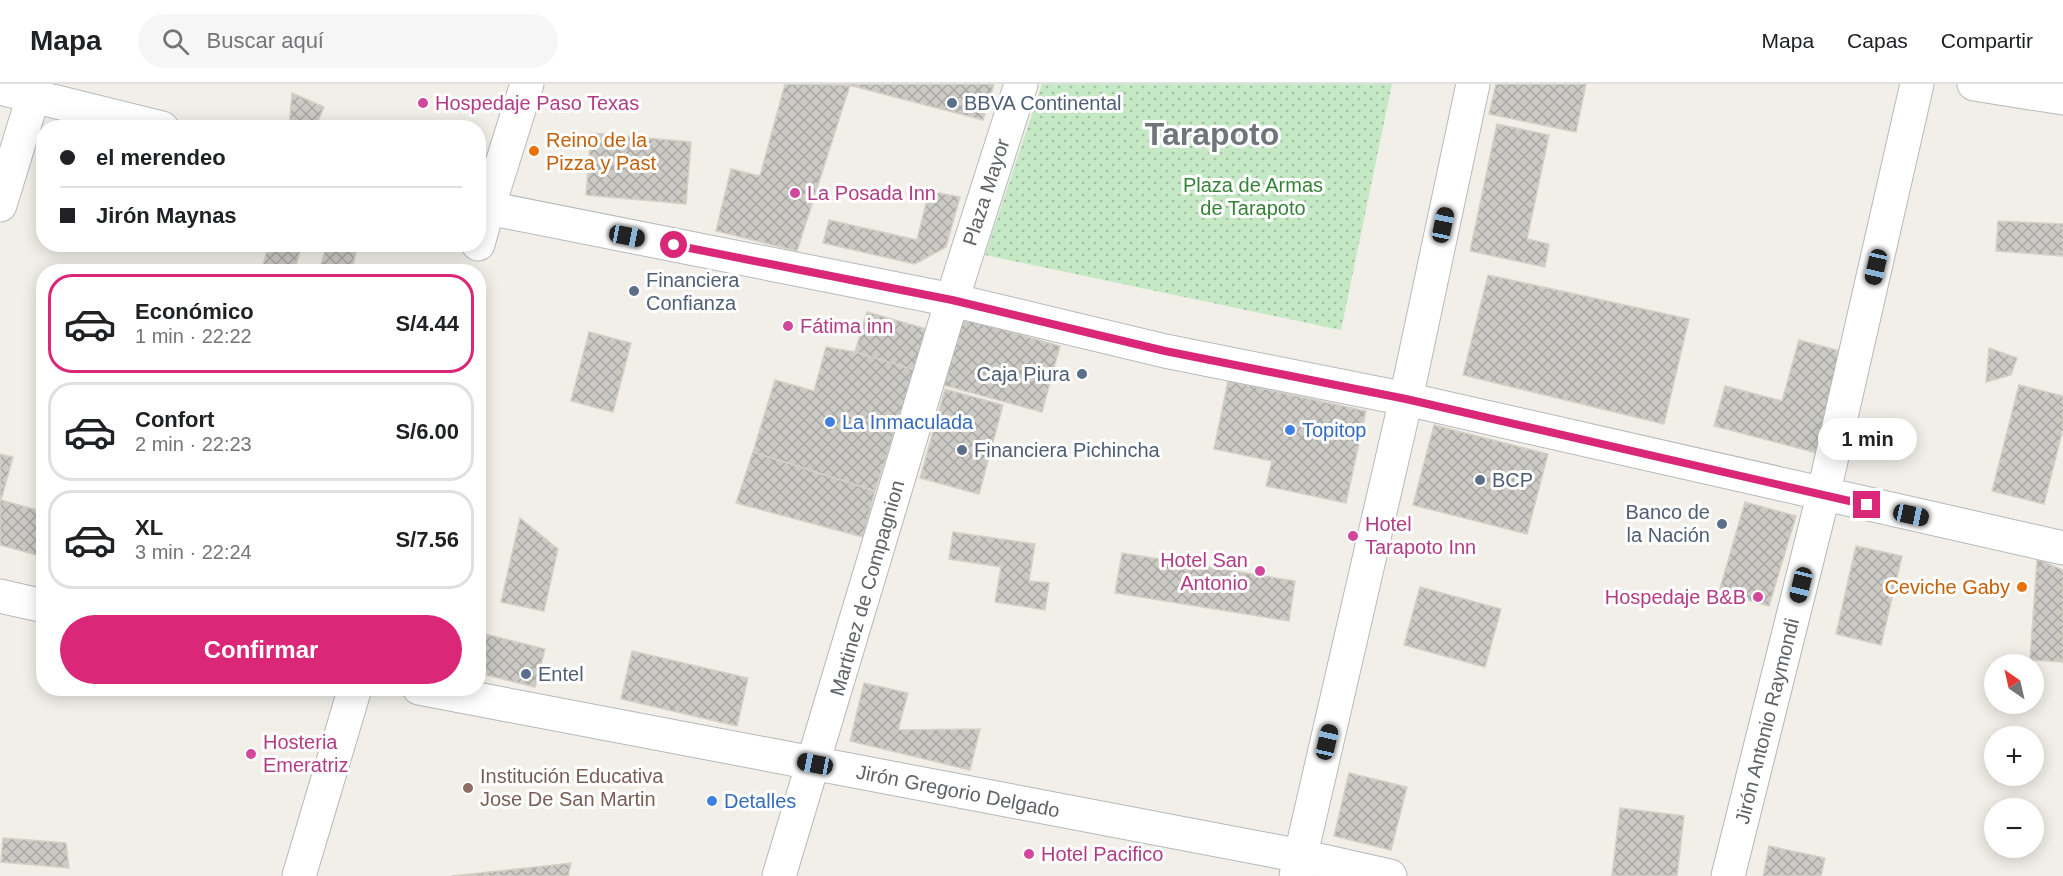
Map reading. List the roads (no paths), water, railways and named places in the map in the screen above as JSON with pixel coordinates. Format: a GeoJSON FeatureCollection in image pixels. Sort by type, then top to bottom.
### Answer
{"type":"FeatureCollection","features":[{"type":"Feature","properties":{"kind":"street"},"geometry":{"type":"LineString","coordinates":[[486,199],[527,84]]}},
{"type":"Feature","properties":{"kind":"street","name":"Plaza Mayor"},"geometry":{"type":"LineString","coordinates":[[952,300],[1021,84]]}},
{"type":"Feature","properties":{"kind":"street"},"geometry":{"type":"LineString","coordinates":[[1298,866],[1406,399],[1473,84]]}},
{"type":"Feature","properties":{"kind":"street","name":"Jirón Antonio Raymondi"},"geometry":{"type":"LineString","coordinates":[[1728,876],[1824,496],[1917,84]]}},
{"type":"Feature","properties":{"kind":"street"},"geometry":{"type":"LineString","coordinates":[[1974,84],[2063,99]]}},
{"type":"Feature","properties":{"kind":"street"},"geometry":{"type":"LineString","coordinates":[[0,88],[36,90],[135,120]]}},
{"type":"Feature","properties":{"kind":"street"},"geometry":{"type":"LineString","coordinates":[[0,205],[36,90]]}},
{"type":"Feature","properties":{"kind":"street"},"geometry":{"type":"LineString","coordinates":[[486,208],[952,300],[1165,351],[1406,399],[1824,496],[2063,548]]}},
{"type":"Feature","properties":{"kind":"street","name":"Martinez de Compagnion"},"geometry":{"type":"LineString","coordinates":[[779,876],[815,764],[952,300]]}},
{"type":"Feature","properties":{"kind":"street"},"geometry":{"type":"LineString","coordinates":[[0,596],[36,604]]}},
{"type":"Feature","properties":{"kind":"street"},"geometry":{"type":"LineString","coordinates":[[299,876],[353,696]]}},
{"type":"Feature","properties":{"kind":"street","name":"Jirón Gregorio Delgado"},"geometry":{"type":"LineString","coordinates":[[461,696],[815,764],[1298,866],[1390,876]]}},
{"type":"Feature","properties":{"kind":"place","name":"Hospedaje Paso Texas"},"geometry":{"type":"Point","coordinates":[423,103]}},
{"type":"Feature","properties":{"kind":"place","name":"BBVA Continental"},"geometry":{"type":"Point","coordinates":[952,103]}},
{"type":"Feature","properties":{"kind":"place","name":"Reino de la Pizza y Past"},"geometry":{"type":"Point","coordinates":[534,151]}},
{"type":"Feature","properties":{"kind":"place","name":"La Posada Inn"},"geometry":{"type":"Point","coordinates":[795,193]}},
{"type":"Feature","properties":{"kind":"place","name":"Financiera Confianza"},"geometry":{"type":"Point","coordinates":[634,291]}},
{"type":"Feature","properties":{"kind":"place","name":"Fátima inn"},"geometry":{"type":"Point","coordinates":[788,326]}},
{"type":"Feature","properties":{"kind":"place","name":"Caja Piura"},"geometry":{"type":"Point","coordinates":[1082,374]}},
{"type":"Feature","properties":{"kind":"place","name":"La Inmaculada"},"geometry":{"type":"Point","coordinates":[830,422]}},
{"type":"Feature","properties":{"kind":"place","name":"Topitop"},"geometry":{"type":"Point","coordinates":[1290,430]}},
{"type":"Feature","properties":{"kind":"place","name":"Financiera Pichincha"},"geometry":{"type":"Point","coordinates":[962,450]}},
{"type":"Feature","properties":{"kind":"place","name":"BCP"},"geometry":{"type":"Point","coordinates":[1480,480]}},
{"type":"Feature","properties":{"kind":"place","name":"Banco de la Nación"},"geometry":{"type":"Point","coordinates":[1722,524]}},
{"type":"Feature","properties":{"kind":"place","name":"Hotel Tarapoto Inn"},"geometry":{"type":"Point","coordinates":[1353,536]}},
{"type":"Feature","properties":{"kind":"place","name":"Hotel San Antonio"},"geometry":{"type":"Point","coordinates":[1260,571]}},
{"type":"Feature","properties":{"kind":"place","name":"Ceviche Gaby"},"geometry":{"type":"Point","coordinates":[2022,587]}},
{"type":"Feature","properties":{"kind":"place","name":"Hospedaje B&B"},"geometry":{"type":"Point","coordinates":[1758,597]}},
{"type":"Feature","properties":{"kind":"place","name":"Entel"},"geometry":{"type":"Point","coordinates":[526,674]}},
{"type":"Feature","properties":{"kind":"place","name":"Hosteria Emeratriz"},"geometry":{"type":"Point","coordinates":[251,754]}},
{"type":"Feature","properties":{"kind":"place","name":"Institución Educativa Jose De San Martin"},"geometry":{"type":"Point","coordinates":[468,788]}},
{"type":"Feature","properties":{"kind":"place","name":"Detalles"},"geometry":{"type":"Point","coordinates":[712,801]}},
{"type":"Feature","properties":{"kind":"place","name":"Hotel Pacifico"},"geometry":{"type":"Point","coordinates":[1029,854]}},
{"type":"Feature","properties":{"kind":"district","name":"Tarapoto"},"geometry":{"type":"Point","coordinates":[1212,134]}},
{"type":"Feature","properties":{"kind":"park label","name":"Plaza de Armas de Tarapoto"},"geometry":{"type":"Point","coordinates":[1253,196]}}]}
